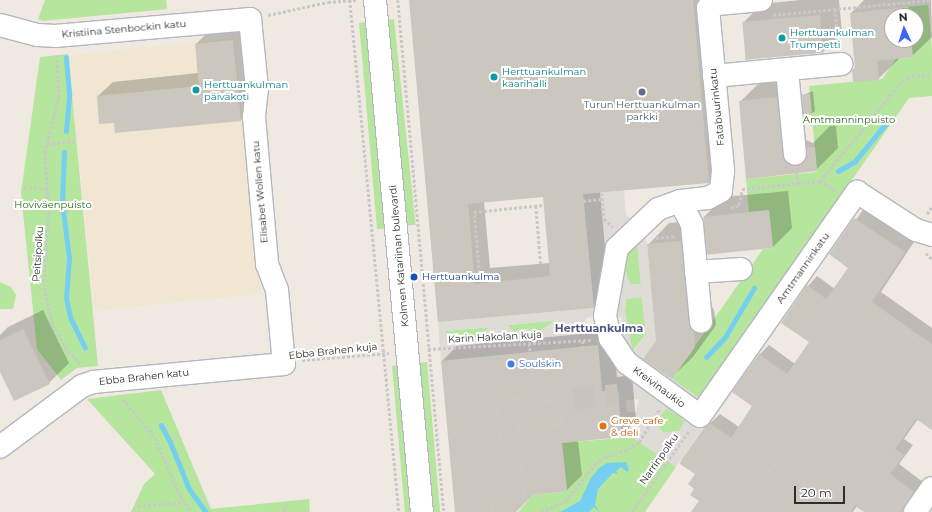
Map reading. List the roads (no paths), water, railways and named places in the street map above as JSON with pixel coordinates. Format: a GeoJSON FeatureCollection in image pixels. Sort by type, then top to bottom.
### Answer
{"type":"FeatureCollection","features":[{"type":"Feature","properties":{"kind":"street","name":"Kolmen Katariinan bulevardi"},"geometry":{"type":"LineString","coordinates":[[375,0],[422,512]]}},
{"type":"Feature","properties":{"kind":"street","name":"Fatabuurinkatu"},"geometry":{"type":"LineString","coordinates":[[658,209],[680,201],[716,196],[724,184],[706,4],[763,8]]}},
{"type":"Feature","properties":{"kind":"street","name":"Kristiina Stenbockin katu"},"geometry":{"type":"LineString","coordinates":[[0,25],[38,35],[55,36],[250,19]]}},
{"type":"Feature","properties":{"kind":"street","name":"Elisabet Wollen katu"},"geometry":{"type":"LineString","coordinates":[[250,19],[257,88],[254,117],[267,264],[277,290],[284,364]]}},
{"type":"Feature","properties":{"kind":"street"},"geometry":{"type":"LineString","coordinates":[[714,76],[841,64]]}},
{"type":"Feature","properties":{"kind":"street"},"geometry":{"type":"LineString","coordinates":[[787,70],[795,154]]}},
{"type":"Feature","properties":{"kind":"street","name":"Amtmanninkatu"},"geometry":{"type":"LineString","coordinates":[[700,416],[857,192],[916,230],[932,235]]}},
{"type":"Feature","properties":{"kind":"street"},"geometry":{"type":"LineString","coordinates":[[680,201],[692,225],[700,322]]}},
{"type":"Feature","properties":{"kind":"street","name":"Kreivinaukio"},"geometry":{"type":"LineString","coordinates":[[658,209],[617,248],[605,316],[610,338],[627,363],[700,416]]}},
{"type":"Feature","properties":{"kind":"street"},"geometry":{"type":"LineString","coordinates":[[696,272],[741,269]]}},
{"type":"Feature","properties":{"kind":"street","name":"Ebba Brahen katu"},"geometry":{"type":"LineString","coordinates":[[0,447],[82,386],[94,382],[284,364]]}},
{"type":"Feature","properties":{"kind":"street"},"geometry":{"type":"LineString","coordinates":[[915,512],[932,488]]}},
{"type":"Feature","properties":{"kind":"water"},"geometry":{"type":"Polygon","coordinates":[[[626,462],[629,470],[627,472],[621,467],[616,471],[618,474],[613,473],[598,489],[595,505],[600,512],[594,507],[589,512],[560,512],[580,501],[591,478],[599,468],[607,463],[626,462]]]}},
{"type":"Feature","properties":{"kind":"waterway"},"geometry":{"type":"LineString","coordinates":[[66,57],[69,93],[66,131]]}},
{"type":"Feature","properties":{"kind":"waterway"},"geometry":{"type":"LineString","coordinates":[[838,171],[855,161],[887,122]]}},
{"type":"Feature","properties":{"kind":"waterway"},"geometry":{"type":"LineString","coordinates":[[64,152],[62,202],[69,258],[66,298],[70,317],[85,348]]}},
{"type":"Feature","properties":{"kind":"waterway"},"geometry":{"type":"LineString","coordinates":[[706,357],[725,337],[754,288]]}},
{"type":"Feature","properties":{"kind":"waterway"},"geometry":{"type":"LineString","coordinates":[[161,425],[170,442],[189,489],[206,512]]}},
{"type":"Feature","properties":{"kind":"tunnel"},"geometry":{"type":"LineString","coordinates":[[573,399],[618,395]]}},
{"type":"Feature","properties":{"kind":"place","name":"Herttuankulman Trumpetti"},"geometry":{"type":"Point","coordinates":[782,38]}},
{"type":"Feature","properties":{"kind":"place","name":"Herttuankulman kaarihalli"},"geometry":{"type":"Point","coordinates":[494,77]}},
{"type":"Feature","properties":{"kind":"place","name":"Herttuankulman päiväkoti"},"geometry":{"type":"Point","coordinates":[196,90]}},
{"type":"Feature","properties":{"kind":"place","name":"Turun Herttuankulman parkki"},"geometry":{"type":"Point","coordinates":[642,92]}},
{"type":"Feature","properties":{"kind":"place","name":"Herttuankulma"},"geometry":{"type":"Point","coordinates":[414,277]}},
{"type":"Feature","properties":{"kind":"place","name":"Soulskin"},"geometry":{"type":"Point","coordinates":[511,364]}},
{"type":"Feature","properties":{"kind":"place","name":"Greve cafe & deli"},"geometry":{"type":"Point","coordinates":[603,426]}},
{"type":"Feature","properties":{"kind":"district","name":"Herttuankulma"},"geometry":{"type":"Point","coordinates":[599,328]}},
{"type":"Feature","properties":{"kind":"park label","name":"Amtmanninpuisto"},"geometry":{"type":"Point","coordinates":[849,120]}},
{"type":"Feature","properties":{"kind":"park label","name":"Hoviväenpuisto"},"geometry":{"type":"Point","coordinates":[53,205]}}]}
